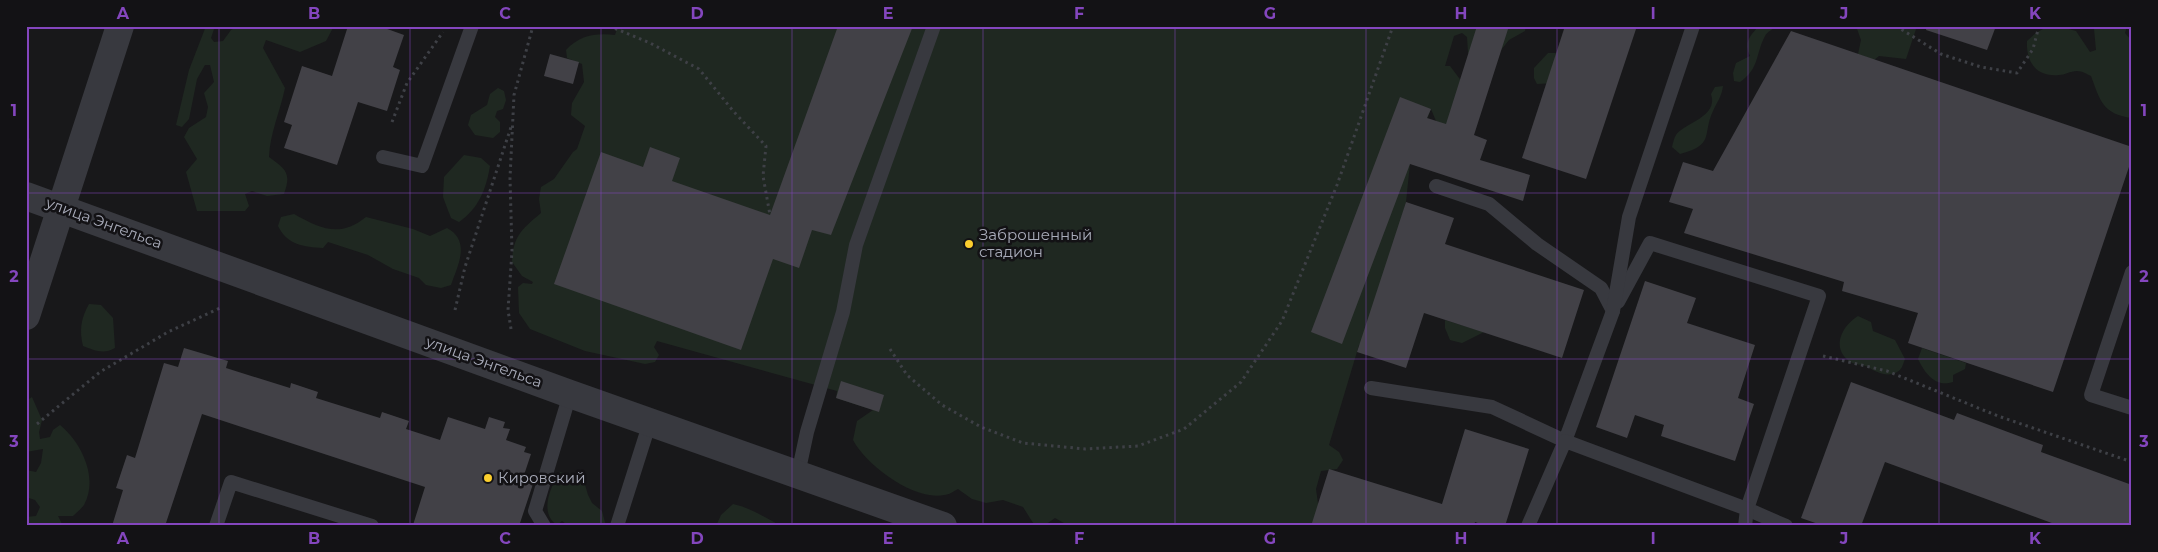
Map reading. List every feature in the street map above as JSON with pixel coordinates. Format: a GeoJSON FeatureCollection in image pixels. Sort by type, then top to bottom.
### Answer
{"type":"FeatureCollection","features":[{"type":"Feature","properties":{"kind":"street"},"geometry":{"type":"LineString","coordinates":[[26,316],[120,26]]}},
{"type":"Feature","properties":{"kind":"street","name":"улица Энгельса"},"geometry":{"type":"LineString","coordinates":[[26,196],[570,394],[943,526]]}},
{"type":"Feature","properties":{"kind":"lane"},"geometry":{"type":"LineString","coordinates":[[383,157],[422,166],[472,26]]}},
{"type":"Feature","properties":{"kind":"lane"},"geometry":{"type":"LineString","coordinates":[[798,474],[807,432],[843,312],[856,245],[934,26]]}},
{"type":"Feature","properties":{"kind":"lane"},"geometry":{"type":"LineString","coordinates":[[1613,311],[1628,217],[1692,26]]}},
{"type":"Feature","properties":{"kind":"lane"},"geometry":{"type":"LineString","coordinates":[[1436,186],[1489,204],[1537,244],[1601,288],[1613,311]]}},
{"type":"Feature","properties":{"kind":"lane"},"geometry":{"type":"LineString","coordinates":[[1528,526],[1565,441],[1613,311],[1650,243],[1819,296],[1747,509],[1745,526]]}},
{"type":"Feature","properties":{"kind":"lane"},"geometry":{"type":"LineString","coordinates":[[2132,272],[2091,395],[2132,408]]}},
{"type":"Feature","properties":{"kind":"lane"},"geometry":{"type":"LineString","coordinates":[[1371,388],[1492,407],[1565,441],[1747,509],[1786,526]]}},
{"type":"Feature","properties":{"kind":"lane"},"geometry":{"type":"LineString","coordinates":[[544,526],[535,511],[570,394]]}},
{"type":"Feature","properties":{"kind":"lane"},"geometry":{"type":"LineString","coordinates":[[617,526],[650,422]]}},
{"type":"Feature","properties":{"kind":"lane"},"geometry":{"type":"LineString","coordinates":[[216,526],[232,482],[372,526]]}},
{"type":"Feature","properties":{"kind":"path"},"geometry":{"type":"LineString","coordinates":[[392,122],[407,82],[448,26]]}},
{"type":"Feature","properties":{"kind":"path"},"geometry":{"type":"LineString","coordinates":[[511,329],[508,310],[512,251],[510,178],[514,95],[533,26]]}},
{"type":"Feature","properties":{"kind":"path"},"geometry":{"type":"LineString","coordinates":[[609,26],[650,43],[700,69],[734,112],[766,146],[764,176],[770,215]]}},
{"type":"Feature","properties":{"kind":"path"},"geometry":{"type":"LineString","coordinates":[[890,349],[907,375],[942,405],[981,427],[1023,443],[1084,449],[1138,446],[1184,429],[1241,382],[1282,321],[1337,185],[1393,26]]}},
{"type":"Feature","properties":{"kind":"path"},"geometry":{"type":"LineString","coordinates":[[1896,26],[1941,54],[1981,67],[2017,73],[2033,49],[2039,26]]}},
{"type":"Feature","properties":{"kind":"path"},"geometry":{"type":"LineString","coordinates":[[455,310],[464,268],[513,119]]}},
{"type":"Feature","properties":{"kind":"path"},"geometry":{"type":"LineString","coordinates":[[26,132],[28,140]]}},
{"type":"Feature","properties":{"kind":"path"},"geometry":{"type":"LineString","coordinates":[[37,424],[100,372],[168,332],[220,308]]}},
{"type":"Feature","properties":{"kind":"path"},"geometry":{"type":"LineString","coordinates":[[1800,351],[1887,371],[1998,416],[2132,462]]}},
{"type":"Feature","properties":{"kind":"shaded area"},"geometry":{"type":"Polygon","coordinates":[[[206,26],[215,26],[211,38],[214,42],[223,41],[231,30],[238,26],[334,26],[326,41],[300,52],[266,40],[263,48],[285,88],[273,131],[269,157],[286,172],[287,181],[284,194],[267,196],[252,191],[245,194],[249,206],[245,211],[197,211],[186,172],[197,159],[184,137],[189,128],[206,117],[208,107],[204,93],[214,82],[210,65],[205,65],[197,79],[189,119],[182,127],[176,125],[189,70],[206,26]]]}},
{"type":"Feature","properties":{"kind":"shaded area","name":"Заброшенный стадион"},"geometry":{"type":"Polygon","coordinates":[[[618,26],[1526,26],[1525,31],[1509,40],[1501,50],[1477,58],[1468,53],[1467,37],[1462,33],[1454,36],[1445,66],[1450,66],[1468,90],[1449,127],[1436,121],[1431,109],[1410,164],[1406,202],[1367,339],[1359,345],[1329,445],[1339,452],[1343,460],[1337,469],[1321,471],[1316,489],[1321,526],[1069,526],[1055,518],[1045,525],[1035,526],[1023,507],[1003,500],[986,503],[972,499],[958,489],[946,495],[932,495],[905,487],[892,479],[868,460],[853,440],[857,421],[873,410],[836,398],[837,391],[657,341],[654,347],[659,355],[655,362],[645,364],[585,351],[530,329],[519,313],[518,287],[523,283],[532,284],[533,282],[522,276],[512,262],[514,246],[524,229],[541,213],[539,199],[541,187],[554,179],[577,149],[585,126],[571,115],[572,103],[584,82],[582,64],[567,58],[566,50],[577,41],[589,36],[601,34],[615,35],[618,26]]]}},
{"type":"Feature","properties":{"kind":"shaded area"},"geometry":{"type":"Polygon","coordinates":[[[1759,26],[1777,26],[1765,36],[1751,72],[1740,82],[1734,81],[1733,73],[1736,63],[1750,56],[1747,47],[1748,43],[1759,26]]]}},
{"type":"Feature","properties":{"kind":"shaded area"},"geometry":{"type":"Polygon","coordinates":[[[1856,26],[1917,26],[1906,59],[1879,56],[1874,60],[1858,54],[1861,40],[1856,26]]]}},
{"type":"Feature","properties":{"kind":"shaded area"},"geometry":{"type":"Polygon","coordinates":[[[2098,26],[2127,26],[2125,33],[2132,41],[2132,118],[2114,113],[2108,109],[2100,99],[2091,76],[2077,71],[2059,75],[2044,73],[2034,67],[2028,55],[2027,41],[2039,31],[2049,27],[2076,31],[2090,52],[2096,50],[2094,29],[2098,26]]]}},
{"type":"Feature","properties":{"kind":"shaded area"},"geometry":{"type":"Polygon","coordinates":[[[1548,53],[1556,53],[1555,83],[1537,84],[1534,78],[1534,68],[1548,53]]]}},
{"type":"Feature","properties":{"kind":"shaded area"},"geometry":{"type":"Polygon","coordinates":[[[1723,86],[1703,143],[1691,151],[1680,154],[1672,147],[1676,135],[1706,114],[1712,102],[1711,94],[1715,87],[1723,86]]]}},
{"type":"Feature","properties":{"kind":"shaded area"},"geometry":{"type":"Polygon","coordinates":[[[498,88],[504,91],[506,100],[503,109],[497,111],[495,117],[500,122],[500,132],[493,138],[475,135],[468,125],[471,115],[487,105],[490,94],[498,88]]]}},
{"type":"Feature","properties":{"kind":"shaded area"},"geometry":{"type":"Polygon","coordinates":[[[464,155],[481,158],[490,166],[477,204],[459,222],[451,218],[443,197],[444,177],[464,155]]]}},
{"type":"Feature","properties":{"kind":"shaded area"},"geometry":{"type":"Polygon","coordinates":[[[294,214],[313,224],[330,229],[348,228],[366,217],[413,229],[430,236],[447,228],[454,233],[461,246],[459,262],[451,285],[441,288],[426,285],[419,278],[393,269],[368,255],[328,242],[323,248],[297,244],[286,237],[278,226],[281,217],[294,214]]]}},
{"type":"Feature","properties":{"kind":"shaded area"},"geometry":{"type":"Polygon","coordinates":[[[89,304],[101,305],[113,318],[115,348],[103,351],[83,346],[82,324],[89,304]]]}},
{"type":"Feature","properties":{"kind":"shaded area"},"geometry":{"type":"Polygon","coordinates":[[[1858,316],[1871,322],[1873,331],[1895,340],[1905,359],[1899,371],[1893,374],[1882,374],[1866,366],[1849,361],[1844,355],[1840,343],[1843,331],[1858,316]]]}},
{"type":"Feature","properties":{"kind":"shaded area"},"geometry":{"type":"Polygon","coordinates":[[[1445,320],[1484,332],[1462,343],[1450,340],[1445,328],[1445,320]]]}},
{"type":"Feature","properties":{"kind":"shaded area"},"geometry":{"type":"Polygon","coordinates":[[[1922,348],[1966,363],[1965,369],[1953,375],[1953,382],[1941,383],[1936,381],[1927,374],[1918,359],[1922,348]]]}},
{"type":"Feature","properties":{"kind":"shaded area"},"geometry":{"type":"Polygon","coordinates":[[[32,397],[42,420],[39,432],[40,439],[50,437],[53,430],[60,425],[75,441],[86,461],[89,472],[90,483],[84,505],[73,516],[58,516],[63,526],[26,526],[26,517],[36,516],[40,507],[35,500],[26,497],[26,470],[36,472],[41,463],[43,449],[26,452],[26,401],[32,397]]]}},
{"type":"Feature","properties":{"kind":"shaded area"},"geometry":{"type":"Polygon","coordinates":[[[560,472],[571,474],[584,481],[592,503],[602,511],[606,526],[569,526],[562,521],[557,525],[552,520],[548,514],[548,500],[560,472]]]}},
{"type":"Feature","properties":{"kind":"shaded area"},"geometry":{"type":"Polygon","coordinates":[[[733,504],[752,510],[781,526],[716,526],[721,515],[733,504]]]}},
{"type":"Feature","properties":{"kind":"building"},"geometry":{"type":"Polygon","coordinates":[[[348,26],[379,26],[404,35],[393,67],[400,70],[387,111],[358,102],[337,165],[284,148],[292,125],[284,122],[302,66],[332,76],[348,26]]]}},
{"type":"Feature","properties":{"kind":"building"},"geometry":{"type":"Polygon","coordinates":[[[838,26],[913,26],[831,235],[812,230],[799,268],[773,259],[741,350],[554,284],[601,152],[643,167],[650,147],[680,158],[672,181],[770,215],[838,26]]]}},
{"type":"Feature","properties":{"kind":"building"},"geometry":{"type":"Polygon","coordinates":[[[1477,26],[1509,26],[1474,135],[1487,140],[1480,160],[1530,175],[1523,201],[1410,164],[1342,344],[1311,332],[1400,97],[1431,109],[1427,118],[1446,124],[1477,26]]]}},
{"type":"Feature","properties":{"kind":"building"},"geometry":{"type":"Polygon","coordinates":[[[1565,26],[1637,26],[1586,179],[1522,158],[1565,26]]]}},
{"type":"Feature","properties":{"kind":"building"},"geometry":{"type":"Polygon","coordinates":[[[1927,26],[1996,26],[1987,50],[1926,30],[1927,26]]]}},
{"type":"Feature","properties":{"kind":"building"},"geometry":{"type":"Polygon","coordinates":[[[1791,31],[2132,147],[2132,158],[2053,392],[1908,343],[1918,313],[1842,291],[1844,282],[1684,233],[1693,209],[1669,202],[1683,162],[1713,171],[1791,31]]]}},
{"type":"Feature","properties":{"kind":"building"},"geometry":{"type":"Polygon","coordinates":[[[550,54],[579,62],[573,84],[544,76],[550,54]]]}},
{"type":"Feature","properties":{"kind":"building"},"geometry":{"type":"Polygon","coordinates":[[[1406,202],[1454,218],[1445,244],[1584,290],[1562,358],[1424,313],[1406,368],[1357,352],[1406,202]]]}},
{"type":"Feature","properties":{"kind":"building"},"geometry":{"type":"Polygon","coordinates":[[[1645,281],[1696,298],[1687,323],[1755,345],[1738,398],[1754,404],[1735,461],[1661,436],[1664,425],[1635,415],[1627,438],[1596,427],[1645,281]]]}},
{"type":"Feature","properties":{"kind":"building"},"geometry":{"type":"Polygon","coordinates":[[[184,348],[228,361],[226,368],[290,388],[291,383],[318,392],[316,398],[380,418],[382,412],[409,421],[406,429],[440,440],[448,417],[485,429],[489,417],[505,422],[503,428],[510,429],[506,440],[526,447],[524,452],[531,454],[522,481],[533,484],[519,526],[413,525],[425,487],[202,414],[165,526],[112,526],[123,490],[116,488],[127,455],[135,458],[164,363],[178,367],[184,348]]]}},
{"type":"Feature","properties":{"kind":"building"},"geometry":{"type":"Polygon","coordinates":[[[841,381],[884,395],[879,412],[836,398],[841,381]]]}},
{"type":"Feature","properties":{"kind":"building"},"geometry":{"type":"Polygon","coordinates":[[[1851,382],[1954,420],[1957,413],[2043,445],[2041,452],[2132,485],[2132,526],[2060,526],[1885,462],[1861,526],[1824,526],[1801,518],[1851,382]]]}},
{"type":"Feature","properties":{"kind":"building"},"geometry":{"type":"Polygon","coordinates":[[[1465,429],[1529,449],[1505,526],[1486,526],[1475,522],[1474,526],[1321,526],[1312,523],[1329,469],[1442,504],[1465,429]]]}},
{"type":"Feature","properties":{"kind":"place","name":"Заброшенный стадион"},"geometry":{"type":"Point","coordinates":[969,244]}},
{"type":"Feature","properties":{"kind":"place","name":"Кировский"},"geometry":{"type":"Point","coordinates":[488,478]}}]}
